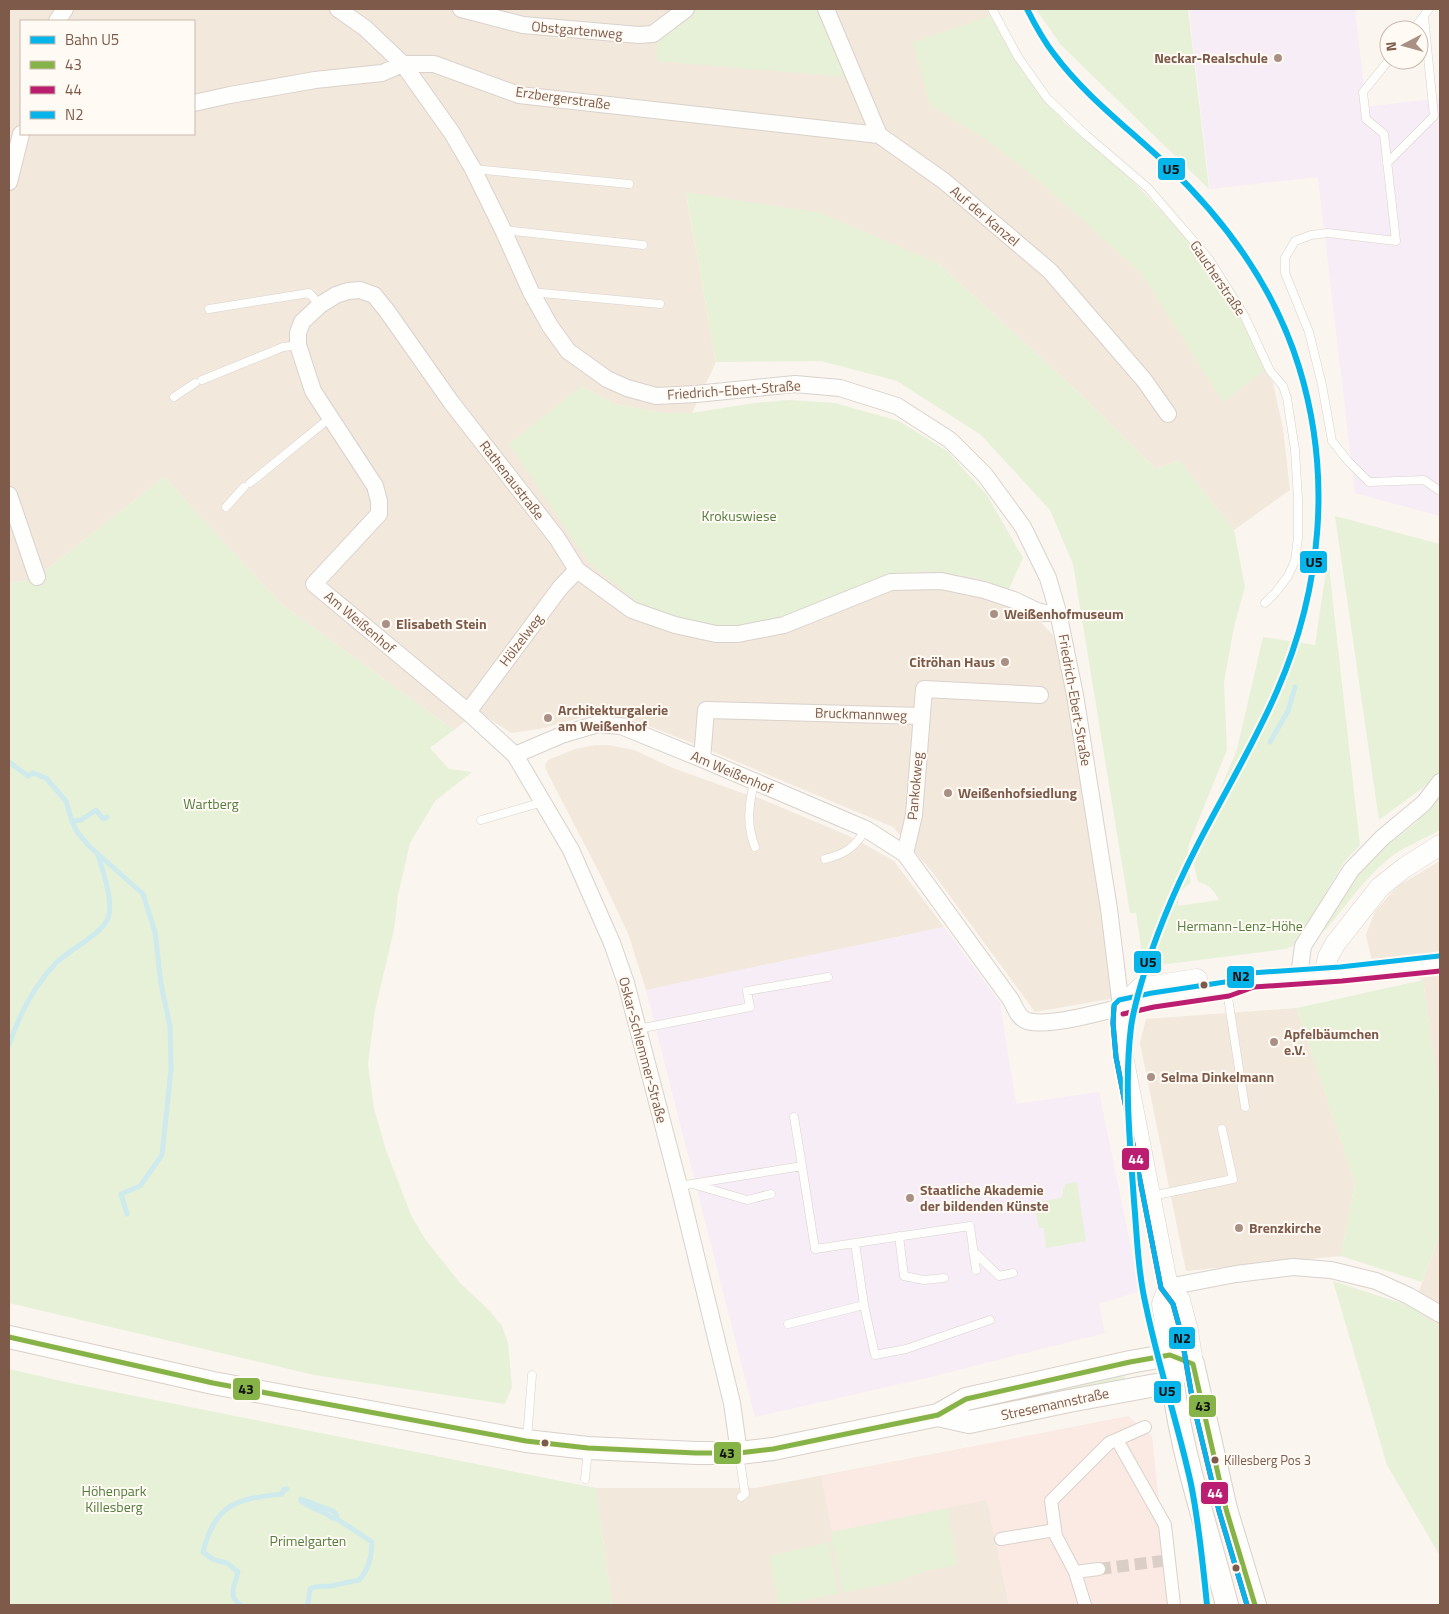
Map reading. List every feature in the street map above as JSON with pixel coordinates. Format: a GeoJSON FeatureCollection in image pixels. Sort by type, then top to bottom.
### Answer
{"type":"FeatureCollection","features":[{"type":"Feature","properties":{"kind":"main road","name":"Stresemannstraße"},"geometry":{"type":"LineString","coordinates":[[9,1337],[213,1383],[526,1441],[588,1448],[688,1453],[739,1453],[773,1449],[938,1415],[966,1400],[1130,1362],[1170,1355]]}},
{"type":"Feature","properties":{"kind":"main road"},"geometry":{"type":"LineString","coordinates":[[1227,1605],[1180,1431],[1172,1382],[1170,1355],[1193,1364],[1226,1509],[1255,1605]]}},
{"type":"Feature","properties":{"kind":"main road","name":"Stresemannstraße"},"geometry":{"type":"LineString","coordinates":[[938,1415],[969,1422],[1172,1382]]}},
{"type":"Feature","properties":{"kind":"street"},"geometry":{"type":"LineString","coordinates":[[58,20],[65,9]]}},
{"type":"Feature","properties":{"kind":"street","name":"Friedrich-Ebert-Straße"},"geometry":{"type":"LineString","coordinates":[[338,9],[365,28],[403,64],[452,134],[473,169],[531,292],[550,326],[568,351],[607,379],[627,388],[656,396],[795,384],[840,388],[897,406],[950,440],[985,475],[1023,527],[1048,578],[1058,612],[1076,695],[1109,908],[1120,1007]]}},
{"type":"Feature","properties":{"kind":"street","name":"Obstgartenweg"},"geometry":{"type":"LineString","coordinates":[[461,9],[523,25],[640,35],[653,34],[686,9]]}},
{"type":"Feature","properties":{"kind":"street"},"geometry":{"type":"LineString","coordinates":[[826,9],[879,136]]}},
{"type":"Feature","properties":{"kind":"street","name":"Erzbergerstraße"},"geometry":{"type":"LineString","coordinates":[[195,103],[230,94],[315,80],[382,73],[403,64],[434,64],[519,95],[879,136]]}},
{"type":"Feature","properties":{"kind":"street"},"geometry":{"type":"LineString","coordinates":[[9,182],[21,135]]}},
{"type":"Feature","properties":{"kind":"street","name":"Auf der Kanzel"},"geometry":{"type":"LineString","coordinates":[[879,136],[944,181],[1050,271],[1144,380],[1168,414]]}},
{"type":"Feature","properties":{"kind":"street","name":"Rathenaustraße"},"geometry":{"type":"LineString","coordinates":[[314,584],[379,514],[380,501],[375,486],[313,391],[298,345],[298,333],[302,322],[320,306],[336,295],[360,290],[374,295],[387,311],[451,402],[556,538],[576,570],[632,610],[675,626],[716,634],[738,634],[784,625],[891,582],[941,581],[1007,597],[1037,611],[1045,613],[1058,612]]}},
{"type":"Feature","properties":{"kind":"street"},"geometry":{"type":"LineString","coordinates":[[9,495],[37,577]]}},
{"type":"Feature","properties":{"kind":"street","name":"Hölzelweg"},"geometry":{"type":"LineString","coordinates":[[468,712],[560,588],[576,570]]}},
{"type":"Feature","properties":{"kind":"street","name":"Am Weißenhof"},"geometry":{"type":"LineString","coordinates":[[314,584],[468,712],[515,755],[564,734],[598,724],[621,726],[702,759],[866,829],[905,854],[1011,1000],[1018,1015],[1027,1021],[1048,1022],[1087,1016],[1120,1007]]}},
{"type":"Feature","properties":{"kind":"street","name":"Bruckmannweg"},"geometry":{"type":"LineString","coordinates":[[702,759],[706,710],[921,716],[924,688],[1040,695]]}},
{"type":"Feature","properties":{"kind":"street","name":"Pankokweg"},"geometry":{"type":"LineString","coordinates":[[905,854],[914,815],[921,716]]}},
{"type":"Feature","properties":{"kind":"street","name":"Oskar-Schlemmer-Straße"},"geometry":{"type":"LineString","coordinates":[[515,755],[571,850],[612,943],[626,982],[638,1029],[687,1185],[732,1403],[739,1453]]}},
{"type":"Feature","properties":{"kind":"street"},"geometry":{"type":"LineString","coordinates":[[1299,976],[1303,946],[1351,870],[1382,838],[1424,803],[1440,782]]}},
{"type":"Feature","properties":{"kind":"street"},"geometry":{"type":"LineString","coordinates":[[1324,974],[1328,957],[1335,944],[1380,887],[1404,868],[1440,845]]}},
{"type":"Feature","properties":{"kind":"street"},"geometry":{"type":"LineString","coordinates":[[1120,1007],[1177,995],[1227,989],[1252,980],[1362,972],[1440,963]]}},
{"type":"Feature","properties":{"kind":"street"},"geometry":{"type":"LineString","coordinates":[[1170,1355],[1162,1304],[1168,1287],[1123,1056],[1120,1007],[1140,988],[1151,985],[1229,974],[1252,980]]}},
{"type":"Feature","properties":{"kind":"street"},"geometry":{"type":"LineString","coordinates":[[1168,1287],[1236,1274],[1293,1267],[1331,1270],[1376,1281],[1409,1296],[1440,1314]]}},
{"type":"Feature","properties":{"kind":"street"},"geometry":{"type":"LineString","coordinates":[[1168,1287],[1180,1300],[1193,1364],[1172,1382]]}},
{"type":"Feature","properties":{"kind":"street"},"geometry":{"type":"LineString","coordinates":[[1086,1605],[1075,1572],[1056,1536],[1051,1501],[1110,1443],[1145,1427]]}},
{"type":"Feature","properties":{"kind":"street"},"geometry":{"type":"LineString","coordinates":[[1117,1440],[1165,1525],[1174,1605]]}},
{"type":"Feature","properties":{"kind":"street"},"geometry":{"type":"LineString","coordinates":[[1001,1538],[1055,1530]]}},
{"type":"Feature","properties":{"kind":"street"},"geometry":{"type":"LineString","coordinates":[[1075,1572],[1099,1569]]}},
{"type":"Feature","properties":{"kind":"lane","name":"Gaucherstraße"},"geometry":{"type":"LineString","coordinates":[[992,9],[1018,57],[1047,98],[1086,135],[1148,188],[1209,259],[1244,315],[1270,371],[1283,386],[1287,398],[1295,450],[1298,537],[1295,561],[1288,576],[1265,603]]}},
{"type":"Feature","properties":{"kind":"lane"},"geometry":{"type":"LineString","coordinates":[[1421,20],[1429,9]]}},
{"type":"Feature","properties":{"kind":"lane"},"geometry":{"type":"LineString","coordinates":[[1388,163],[1434,116],[1424,17]]}},
{"type":"Feature","properties":{"kind":"lane"},"geometry":{"type":"LineString","coordinates":[[1381,70],[1363,92],[1366,119],[1384,134],[1396,240],[1328,233],[1311,235],[1295,241],[1285,258],[1285,273],[1309,332],[1322,386],[1332,441],[1348,461],[1369,482],[1424,480],[1440,491]]}},
{"type":"Feature","properties":{"kind":"lane"},"geometry":{"type":"LineString","coordinates":[[473,169],[629,184]]}},
{"type":"Feature","properties":{"kind":"lane"},"geometry":{"type":"LineString","coordinates":[[503,230],[643,245]]}},
{"type":"Feature","properties":{"kind":"lane"},"geometry":{"type":"LineString","coordinates":[[531,292],[660,304]]}},
{"type":"Feature","properties":{"kind":"lane"},"geometry":{"type":"LineString","coordinates":[[209,309],[309,293],[320,306]]}},
{"type":"Feature","properties":{"kind":"lane"},"geometry":{"type":"LineString","coordinates":[[174,398],[199,382],[283,347],[298,345]]}},
{"type":"Feature","properties":{"kind":"lane"},"geometry":{"type":"LineString","coordinates":[[226,507],[247,485],[331,417]]}},
{"type":"Feature","properties":{"kind":"lane"},"geometry":{"type":"LineString","coordinates":[[754,782],[748,808],[750,834],[755,847]]}},
{"type":"Feature","properties":{"kind":"lane"},"geometry":{"type":"LineString","coordinates":[[481,820],[543,802]]}},
{"type":"Feature","properties":{"kind":"lane"},"geometry":{"type":"LineString","coordinates":[[825,859],[840,856],[858,842],[866,829]]}},
{"type":"Feature","properties":{"kind":"lane"},"geometry":{"type":"LineString","coordinates":[[638,1029],[750,1007],[747,991],[828,977]]}},
{"type":"Feature","properties":{"kind":"lane"},"geometry":{"type":"LineString","coordinates":[[1227,989],[1245,1107]]}},
{"type":"Feature","properties":{"kind":"lane"},"geometry":{"type":"LineString","coordinates":[[794,1117],[815,1248],[970,1226],[976,1270]]}},
{"type":"Feature","properties":{"kind":"lane"},"geometry":{"type":"LineString","coordinates":[[1150,1196],[1232,1178],[1222,1129]]}},
{"type":"Feature","properties":{"kind":"lane"},"geometry":{"type":"LineString","coordinates":[[687,1185],[802,1166]]}},
{"type":"Feature","properties":{"kind":"lane"},"geometry":{"type":"LineString","coordinates":[[687,1185],[747,1200],[771,1194]]}},
{"type":"Feature","properties":{"kind":"lane"},"geometry":{"type":"LineString","coordinates":[[899,1236],[904,1276],[924,1280],[944,1278]]}},
{"type":"Feature","properties":{"kind":"lane"},"geometry":{"type":"LineString","coordinates":[[855,1243],[864,1305],[875,1355],[906,1349],[990,1320]]}},
{"type":"Feature","properties":{"kind":"lane"},"geometry":{"type":"LineString","coordinates":[[973,1251],[999,1276],[1013,1273]]}},
{"type":"Feature","properties":{"kind":"lane"},"geometry":{"type":"LineString","coordinates":[[788,1324],[864,1305]]}},
{"type":"Feature","properties":{"kind":"lane"},"geometry":{"type":"LineString","coordinates":[[526,1441],[532,1375]]}},
{"type":"Feature","properties":{"kind":"lane"},"geometry":{"type":"LineString","coordinates":[[585,1479],[588,1448]]}},
{"type":"Feature","properties":{"kind":"lane"},"geometry":{"type":"LineString","coordinates":[[739,1453],[745,1494],[741,1497]]}},
{"type":"Feature","properties":{"kind":"shaded area"},"geometry":{"type":"Polygon","coordinates":[[[9,9],[986,9],[1026,77],[1065,124],[1123,171],[1184,235],[1273,383],[1283,429],[1290,490],[1234,530],[1179,460],[1156,469],[1077,391],[939,264],[686,193],[716,362],[692,413],[663,413],[614,404],[581,386],[844,593],[874,579],[924,571],[974,577],[1009,589],[1052,634],[1062,656],[1115,998],[1035,1012],[933,873],[893,827],[685,740],[606,710],[545,728],[511,733],[478,711],[454,730],[281,604],[164,477],[33,580],[9,583],[9,9]]]}},
{"type":"Feature","properties":{"kind":"shaded area"},"geometry":{"type":"Polygon","coordinates":[[[1189,9],[1355,9],[1366,107],[1440,98],[1440,516],[1355,493],[1318,177],[1210,189],[1189,9]]]}},
{"type":"Feature","properties":{"kind":"shaded area"},"geometry":{"type":"Polygon","coordinates":[[[608,745],[634,750],[673,768],[759,798],[847,835],[894,861],[944,927],[646,990],[629,936],[602,878],[546,770],[545,765],[548,760],[575,749],[608,745]]]}},
{"type":"Feature","properties":{"kind":"shaded area"},"geometry":{"type":"Polygon","coordinates":[[[1440,861],[1440,1103],[1423,980],[1372,961],[1366,935],[1375,911],[1398,886],[1440,861]]]}},
{"type":"Feature","properties":{"kind":"shaded area","name":"Staatliche Akademie der bildenden Künste"},"geometry":{"type":"Polygon","coordinates":[[[944,927],[1000,1003],[1016,1104],[1099,1092],[1140,1291],[1099,1304],[1105,1333],[926,1378],[755,1417],[646,990],[944,927]]]}},
{"type":"Feature","properties":{"kind":"shaded area"},"geometry":{"type":"Polygon","coordinates":[[[1297,1008],[1355,1183],[1341,1256],[1186,1271],[1140,1043],[1146,1019],[1297,1008]]]}},
{"type":"Feature","properties":{"kind":"shaded area"},"geometry":{"type":"Polygon","coordinates":[[[1440,1234],[1440,1327],[1413,1307],[1440,1234]]]}},
{"type":"Feature","properties":{"kind":"shaded area"},"geometry":{"type":"Polygon","coordinates":[[[1128,1416],[1152,1436],[1170,1605],[1009,1605],[987,1500],[832,1532],[821,1476],[1128,1416]]]}},
{"type":"Feature","properties":{"kind":"shaded area"},"geometry":{"type":"Polygon","coordinates":[[[976,1446],[1009,1605],[612,1605],[596,1488],[756,1488],[976,1446]]]}},
{"type":"Feature","properties":{"kind":"green space"},"geometry":{"type":"Polygon","coordinates":[[[697,9],[819,9],[847,77],[657,61],[657,40],[697,9]]]}},
{"type":"Feature","properties":{"kind":"green space"},"geometry":{"type":"Polygon","coordinates":[[[1036,9],[1188,9],[1209,189],[1061,45],[1036,9]]]}},
{"type":"Feature","properties":{"kind":"green space"},"geometry":{"type":"Polygon","coordinates":[[[990,16],[1026,77],[1065,123],[1123,171],[1184,235],[1241,316],[1265,370],[1223,402],[1141,273],[1038,180],[988,141],[930,105],[913,42],[990,16]]]}},
{"type":"Feature","properties":{"kind":"green space","name":"Hermann-Lenz-Höhe"},"geometry":{"type":"Polygon","coordinates":[[[686,192],[821,213],[939,264],[1077,391],[1156,469],[1179,460],[1234,530],[1245,587],[1234,627],[1224,682],[1227,750],[1189,844],[1187,859],[1191,883],[1181,892],[1178,906],[1219,900],[1211,888],[1198,882],[1194,864],[1197,847],[1237,749],[1263,637],[1315,645],[1328,558],[1360,845],[1344,862],[1295,945],[1286,949],[1144,967],[1136,913],[1130,913],[1073,564],[1050,510],[981,435],[897,381],[821,361],[716,362],[686,192]]]}},
{"type":"Feature","properties":{"kind":"green space","name":"Krokuswiese"},"geometry":{"type":"Polygon","coordinates":[[[581,386],[614,404],[663,413],[692,413],[754,403],[790,400],[835,403],[899,421],[947,451],[987,495],[1023,558],[1009,589],[974,577],[924,571],[874,579],[811,608],[764,624],[734,627],[708,625],[645,608],[589,563],[509,444],[581,386]]]}},
{"type":"Feature","properties":{"kind":"green space","name":"Wartberg"},"geometry":{"type":"Polygon","coordinates":[[[164,477],[281,604],[454,730],[430,748],[449,769],[472,772],[435,801],[410,843],[398,895],[394,930],[375,1010],[368,1064],[374,1108],[386,1150],[411,1215],[425,1239],[460,1283],[489,1310],[502,1326],[508,1343],[512,1387],[505,1404],[314,1375],[9,1303],[9,583],[33,580],[164,477]]]}},
{"type":"Feature","properties":{"kind":"green space"},"geometry":{"type":"Polygon","coordinates":[[[1335,516],[1440,544],[1440,775],[1379,820],[1335,516]]]}},
{"type":"Feature","properties":{"kind":"green space"},"geometry":{"type":"Polygon","coordinates":[[[1440,784],[1440,830],[1405,848],[1386,861],[1360,887],[1322,934],[1357,872],[1381,850],[1417,822],[1440,784]]]}},
{"type":"Feature","properties":{"kind":"green space"},"geometry":{"type":"Polygon","coordinates":[[[1423,980],[1440,1103],[1440,1234],[1422,1282],[1341,1256],[1355,1183],[1297,1008],[1423,980]]]}},
{"type":"Feature","properties":{"kind":"green space"},"geometry":{"type":"Polygon","coordinates":[[[1077,1182],[1086,1241],[1046,1248],[1044,1228],[1039,1228],[1034,1203],[1061,1198],[1065,1184],[1077,1182]]]}},
{"type":"Feature","properties":{"kind":"green space"},"geometry":{"type":"Polygon","coordinates":[[[1333,1281],[1413,1307],[1440,1327],[1440,1556],[1387,1465],[1333,1281]]]}},
{"type":"Feature","properties":{"kind":"green space","name":"Höhenpark Killesberg"},"geometry":{"type":"Polygon","coordinates":[[[9,1369],[70,1383],[596,1488],[612,1605],[9,1605],[9,1369]]]}},
{"type":"Feature","properties":{"kind":"green space"},"geometry":{"type":"Polygon","coordinates":[[[1124,1375],[1126,1382],[934,1421],[931,1415],[1124,1375]]]}},
{"type":"Feature","properties":{"kind":"green space"},"geometry":{"type":"Polygon","coordinates":[[[948,1508],[957,1565],[925,1571],[900,1581],[843,1593],[832,1541],[832,1532],[948,1508]]]}},
{"type":"Feature","properties":{"kind":"green space"},"geometry":{"type":"Polygon","coordinates":[[[829,1542],[839,1594],[779,1605],[769,1556],[829,1542]]]}},
{"type":"Feature","properties":{"kind":"waterway"},"geometry":{"type":"LineString","coordinates":[[1270,742],[1288,711],[1295,687]]}},
{"type":"Feature","properties":{"kind":"waterway"},"geometry":{"type":"LineString","coordinates":[[9,762],[28,776],[33,773],[46,778],[66,801],[77,832],[89,846],[143,894],[155,932],[161,984],[170,1026],[171,1070],[162,1155],[140,1186],[121,1194],[127,1214]]}},
{"type":"Feature","properties":{"kind":"waterway"},"geometry":{"type":"LineString","coordinates":[[72,821],[81,820],[96,810],[103,819],[107,817]]}},
{"type":"Feature","properties":{"kind":"waterway"},"geometry":{"type":"LineString","coordinates":[[9,1045],[28,1001],[48,972],[62,958],[99,930],[108,918],[109,895],[98,855]]}},
{"type":"Feature","properties":{"kind":"waterway"},"geometry":{"type":"LineString","coordinates":[[241,1605],[234,1599],[233,1595],[238,1572],[227,1563],[214,1560],[203,1552],[208,1536],[221,1513],[230,1507],[252,1498],[282,1494],[284,1489],[287,1489]]}},
{"type":"Feature","properties":{"kind":"waterway"},"geometry":{"type":"LineString","coordinates":[[301,1499],[333,1511],[337,1519]]}},
{"type":"Feature","properties":{"kind":"waterway"},"geometry":{"type":"LineString","coordinates":[[301,1501],[337,1519],[372,1542],[369,1562],[359,1580],[310,1589],[308,1603]]}},
{"type":"Feature","properties":{"kind":"tunnel"},"geometry":{"type":"LineString","coordinates":[[1099,1569],[1169,1560]]}},
{"type":"Feature","properties":{"kind":"rail line","name":"U5"},"geometry":{"type":"LineString","coordinates":[[1027,9],[1046,43],[1079,84],[1188,186],[1228,232],[1246,257],[1262,283],[1289,338],[1299,367],[1309,407],[1316,448],[1317,530],[1304,612],[1292,652],[1268,711],[1197,846],[1166,914],[1146,966],[1138,995],[1132,1021],[1129,1049],[1129,1136],[1141,1280],[1151,1328],[1191,1484],[1199,1529],[1207,1605]]}},
{"type":"Feature","properties":{"kind":"transit line","name":"N2"},"geometry":{"type":"LineString","coordinates":[[1247,1605],[1219,1511],[1193,1403],[1181,1333],[1173,1304],[1161,1288],[1116,1057],[1113,1023],[1114,1005],[1119,1000],[1225,982],[1251,973],[1340,967],[1439,956]]}},
{"type":"Feature","properties":{"kind":"transit line","name":"44"},"geometry":{"type":"LineString","coordinates":[[1123,1014],[1154,1007],[1229,996],[1254,987],[1342,981],[1440,971]]}},
{"type":"Feature","properties":{"kind":"transit line","name":"44"},"geometry":{"type":"LineString","coordinates":[[1114,1007],[1113,1023],[1116,1057],[1161,1288],[1173,1304],[1181,1333],[1193,1403],[1219,1511],[1247,1605]]}},
{"type":"Feature","properties":{"kind":"transit line","name":"43"},"geometry":{"type":"LineString","coordinates":[[9,1337],[213,1383],[526,1441],[588,1448],[696,1453],[739,1453],[773,1449],[938,1415],[966,1399],[1130,1362],[1170,1355],[1193,1364],[1226,1509],[1255,1605]]}},
{"type":"Feature","properties":{"kind":"place","name":"Neckar-Realschule"},"geometry":{"type":"Point","coordinates":[1278,58]}},
{"type":"Feature","properties":{"kind":"place","name":"Weißenhofmuseum"},"geometry":{"type":"Point","coordinates":[994,614]}},
{"type":"Feature","properties":{"kind":"place","name":"Elisabeth Stein"},"geometry":{"type":"Point","coordinates":[386,624]}},
{"type":"Feature","properties":{"kind":"place","name":"Citröhan Haus"},"geometry":{"type":"Point","coordinates":[1005,662]}},
{"type":"Feature","properties":{"kind":"place","name":"Architekturgalerie am Weißenhof"},"geometry":{"type":"Point","coordinates":[548,718]}},
{"type":"Feature","properties":{"kind":"place","name":"Weißenhofsiedlung"},"geometry":{"type":"Point","coordinates":[948,793]}},
{"type":"Feature","properties":{"kind":"place","name":"Apfelbäumchen e.V."},"geometry":{"type":"Point","coordinates":[1274,1042]}},
{"type":"Feature","properties":{"kind":"place","name":"Selma Dinkelmann"},"geometry":{"type":"Point","coordinates":[1151,1077]}},
{"type":"Feature","properties":{"kind":"place","name":"Staatliche Akademie der bildenden Künste"},"geometry":{"type":"Point","coordinates":[910,1198]}},
{"type":"Feature","properties":{"kind":"place","name":"Brenzkirche"},"geometry":{"type":"Point","coordinates":[1239,1228]}},
{"type":"Feature","properties":{"kind":"place","name":"Killesberg Pos 3"},"geometry":{"type":"Point","coordinates":[1215,1460]}},
{"type":"Feature","properties":{"kind":"park label","name":"Primelgarten"},"geometry":{"type":"Point","coordinates":[308,1541]}}]}
